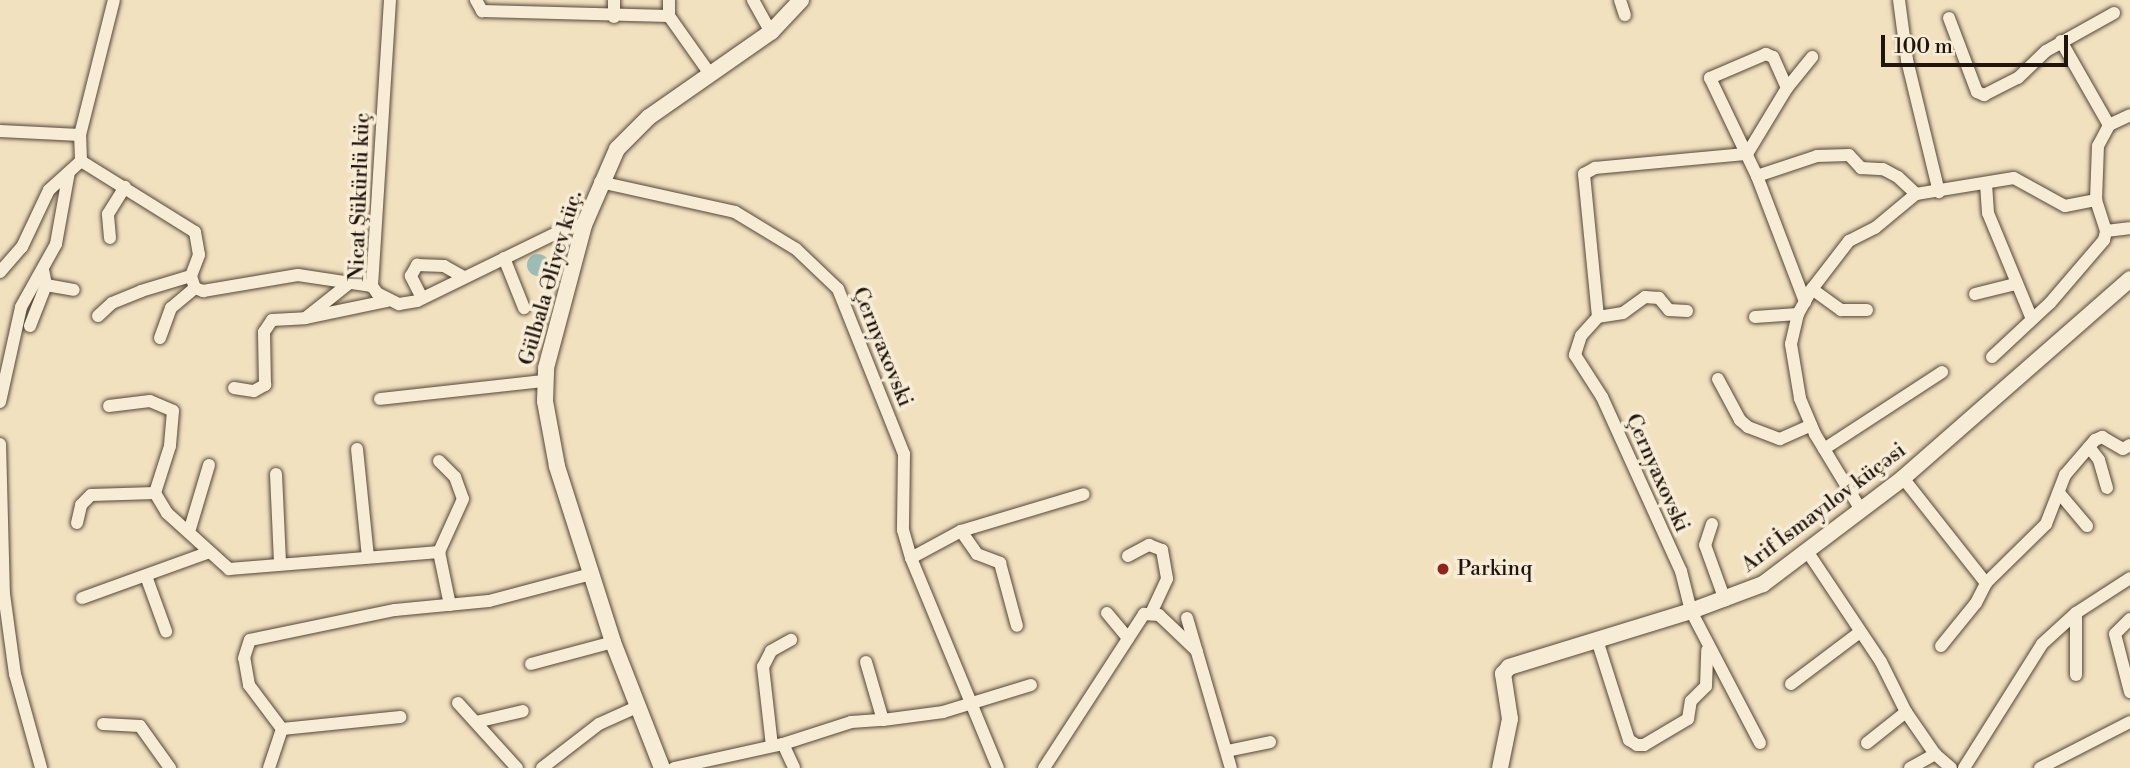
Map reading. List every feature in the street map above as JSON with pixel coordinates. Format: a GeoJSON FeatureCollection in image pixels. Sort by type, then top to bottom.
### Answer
{"type":"FeatureCollection","features":[{"type":"Feature","properties":{"kind":"street"},"geometry":{"type":"LineString","coordinates":[[0,272],[22,247],[49,190],[81,161],[80,135],[114,0]]}},
{"type":"Feature","properties":{"kind":"street","name":"Nicat Şükürlü küç"},"geometry":{"type":"LineString","coordinates":[[390,0],[372,286],[387,301],[399,304],[422,298],[569,227],[584,225]]}},
{"type":"Feature","properties":{"kind":"street"},"geometry":{"type":"LineString","coordinates":[[476,0],[482,11],[614,17],[669,16]]}},
{"type":"Feature","properties":{"kind":"street"},"geometry":{"type":"LineString","coordinates":[[614,0],[614,17]]}},
{"type":"Feature","properties":{"kind":"street"},"geometry":{"type":"LineString","coordinates":[[669,0],[669,16],[710,74]]}},
{"type":"Feature","properties":{"kind":"street"},"geometry":{"type":"LineString","coordinates":[[753,0],[771,32]]}},
{"type":"Feature","properties":{"kind":"street","name":"Gülbala Əliyev küç."},"geometry":{"type":"LineString","coordinates":[[662,768],[613,642],[557,466],[544,381],[584,225],[600,182],[627,136],[771,32],[801,0]]}},
{"type":"Feature","properties":{"kind":"street"},"geometry":{"type":"LineString","coordinates":[[1620,0],[1625,15]]}},
{"type":"Feature","properties":{"kind":"street"},"geometry":{"type":"LineString","coordinates":[[1899,0],[1907,60],[1939,192]]}},
{"type":"Feature","properties":{"kind":"street"},"geometry":{"type":"LineString","coordinates":[[1949,18],[1977,92],[1984,95],[2018,78],[2062,41],[2114,13]]}},
{"type":"Feature","properties":{"kind":"street"},"geometry":{"type":"LineString","coordinates":[[2062,41],[2109,125]]}},
{"type":"Feature","properties":{"kind":"street"},"geometry":{"type":"LineString","coordinates":[[1787,88],[1773,57],[1766,54],[1710,78],[1757,176],[1805,302]]}},
{"type":"Feature","properties":{"kind":"street"},"geometry":{"type":"LineString","coordinates":[[1747,154],[1787,88],[1812,57]]}},
{"type":"Feature","properties":{"kind":"street"},"geometry":{"type":"LineString","coordinates":[[1992,357],[2094,254],[2106,231],[2096,200],[2098,146],[2109,125],[2130,115]]}},
{"type":"Feature","properties":{"kind":"street"},"geometry":{"type":"LineString","coordinates":[[0,131],[80,135]]}},
{"type":"Feature","properties":{"kind":"street"},"geometry":{"type":"LineString","coordinates":[[1687,311],[1669,310],[1652,295],[1623,313],[1598,317],[1584,174],[1618,165],[1747,154]]}},
{"type":"Feature","properties":{"kind":"street"},"geometry":{"type":"LineString","coordinates":[[1757,176],[1817,156],[1849,155],[1861,168],[1883,170],[1898,177],[1916,194]]}},
{"type":"Feature","properties":{"kind":"street"},"geometry":{"type":"LineString","coordinates":[[81,161],[195,232],[200,255],[193,282],[171,309],[160,338]]}},
{"type":"Feature","properties":{"kind":"street"},"geometry":{"type":"LineString","coordinates":[[0,402],[21,307],[29,287],[43,270],[56,244],[69,172]]}},
{"type":"Feature","properties":{"kind":"street"},"geometry":{"type":"LineString","coordinates":[[1861,510],[1824,449],[1800,398],[1791,344],[1798,314],[1812,289],[1849,241],[1875,228],[1916,194],[2024,179],[2072,207],[2096,200]]}},
{"type":"Feature","properties":{"kind":"street","name":"Çernyaxovski"},"geometry":{"type":"LineString","coordinates":[[600,182],[735,212],[796,249],[826,274],[838,289],[904,454],[903,530],[911,558],[998,768]]}},
{"type":"Feature","properties":{"kind":"street"},"geometry":{"type":"LineString","coordinates":[[1986,184],[1988,213],[2008,256],[2014,284],[2032,319]]}},
{"type":"Feature","properties":{"kind":"street"},"geometry":{"type":"LineString","coordinates":[[110,238],[108,214],[125,187]]}},
{"type":"Feature","properties":{"kind":"street"},"geometry":{"type":"LineString","coordinates":[[2106,231],[2129,228]]}},
{"type":"Feature","properties":{"kind":"street"},"geometry":{"type":"LineString","coordinates":[[504,258],[524,308]]}},
{"type":"Feature","properties":{"kind":"street"},"geometry":{"type":"LineString","coordinates":[[422,298],[411,276],[417,265],[444,266],[464,277]]}},
{"type":"Feature","properties":{"kind":"street"},"geometry":{"type":"LineString","coordinates":[[30,326],[46,285],[43,270]]}},
{"type":"Feature","properties":{"kind":"street"},"geometry":{"type":"LineString","coordinates":[[98,316],[112,303],[141,291],[193,282],[211,291],[298,275],[372,286]]}},
{"type":"Feature","properties":{"kind":"street","name":"Arif İsmayılov küçəsi"},"geometry":{"type":"LineString","coordinates":[[1500,768],[1510,713],[1506,670],[1726,600],[1763,584],[1903,478],[2130,279]]}},
{"type":"Feature","properties":{"kind":"street"},"geometry":{"type":"LineString","coordinates":[[305,318],[352,281]]}},
{"type":"Feature","properties":{"kind":"street"},"geometry":{"type":"LineString","coordinates":[[1975,294],[2014,284]]}},
{"type":"Feature","properties":{"kind":"street"},"geometry":{"type":"LineString","coordinates":[[46,285],[74,290]]}},
{"type":"Feature","properties":{"kind":"street"},"geometry":{"type":"LineString","coordinates":[[1812,289],[1841,310],[1867,310]]}},
{"type":"Feature","properties":{"kind":"street"},"geometry":{"type":"LineString","coordinates":[[234,388],[254,391],[265,385],[267,325],[272,320],[305,318],[387,301]]}},
{"type":"Feature","properties":{"kind":"street"},"geometry":{"type":"LineString","coordinates":[[1755,317],[1798,314]]}},
{"type":"Feature","properties":{"kind":"street","name":"Çernyaxovski"},"geometry":{"type":"LineString","coordinates":[[1598,317],[1581,336],[1575,355],[1602,397],[1681,571],[1691,611],[1760,743]]}},
{"type":"Feature","properties":{"kind":"street"},"geometry":{"type":"LineString","coordinates":[[1824,449],[1942,372]]}},
{"type":"Feature","properties":{"kind":"street"},"geometry":{"type":"LineString","coordinates":[[1718,379],[1740,420],[1748,427],[1780,439],[1811,425]]}},
{"type":"Feature","properties":{"kind":"street"},"geometry":{"type":"LineString","coordinates":[[380,399],[544,381]]}},
{"type":"Feature","properties":{"kind":"street"},"geometry":{"type":"LineString","coordinates":[[108,406],[150,401],[173,411],[170,446],[155,493],[167,513],[189,532],[207,553],[229,569],[280,562],[439,552]]}},
{"type":"Feature","properties":{"kind":"street"},"geometry":{"type":"LineString","coordinates":[[1941,646],[1976,603],[1986,583],[2046,524],[2060,494],[2065,475],[2089,447],[2102,437],[2123,449],[2130,445]]}},
{"type":"Feature","properties":{"kind":"street"},"geometry":{"type":"LineString","coordinates":[[0,443],[4,594],[15,674],[41,768]]}},
{"type":"Feature","properties":{"kind":"street"},"geometry":{"type":"LineString","coordinates":[[2089,447],[2099,460],[2107,488]]}},
{"type":"Feature","properties":{"kind":"street"},"geometry":{"type":"LineString","coordinates":[[357,449],[368,557]]}},
{"type":"Feature","properties":{"kind":"street"},"geometry":{"type":"LineString","coordinates":[[439,461],[455,477],[463,499],[439,552],[450,605]]}},
{"type":"Feature","properties":{"kind":"street"},"geometry":{"type":"LineString","coordinates":[[189,532],[209,465]]}},
{"type":"Feature","properties":{"kind":"street"},"geometry":{"type":"LineString","coordinates":[[276,474],[280,562]]}},
{"type":"Feature","properties":{"kind":"street"},"geometry":{"type":"LineString","coordinates":[[1903,478],[1986,583]]}},
{"type":"Feature","properties":{"kind":"street"},"geometry":{"type":"LineString","coordinates":[[77,523],[81,505],[91,495],[155,493]]}},
{"type":"Feature","properties":{"kind":"street"},"geometry":{"type":"LineString","coordinates":[[911,558],[961,531],[1084,494]]}},
{"type":"Feature","properties":{"kind":"street"},"geometry":{"type":"LineString","coordinates":[[2060,494],[2087,526]]}},
{"type":"Feature","properties":{"kind":"street"},"geometry":{"type":"LineString","coordinates":[[1713,524],[1705,545],[1726,600]]}},
{"type":"Feature","properties":{"kind":"street"},"geometry":{"type":"LineString","coordinates":[[961,531],[977,554],[1000,564],[1017,626]]}},
{"type":"Feature","properties":{"kind":"street"},"geometry":{"type":"LineString","coordinates":[[1044,768],[1144,614],[1152,611],[1167,579],[1162,550],[1149,545],[1128,556]]}},
{"type":"Feature","properties":{"kind":"street"},"geometry":{"type":"LineString","coordinates":[[1807,551],[1860,632],[1906,712],[1935,754],[1951,768]]}},
{"type":"Feature","properties":{"kind":"street"},"geometry":{"type":"LineString","coordinates":[[82,598],[207,553]]}},
{"type":"Feature","properties":{"kind":"street"},"geometry":{"type":"LineString","coordinates":[[282,729],[249,685],[244,658],[250,640],[395,610],[489,601],[591,574]]}},
{"type":"Feature","properties":{"kind":"street"},"geometry":{"type":"LineString","coordinates":[[146,576],[166,631]]}},
{"type":"Feature","properties":{"kind":"street"},"geometry":{"type":"LineString","coordinates":[[1965,768],[2042,644],[2076,613],[2130,578]]}},
{"type":"Feature","properties":{"kind":"street"},"geometry":{"type":"LineString","coordinates":[[1152,611],[1197,651]]}},
{"type":"Feature","properties":{"kind":"street"},"geometry":{"type":"LineString","coordinates":[[1107,612],[1128,638]]}},
{"type":"Feature","properties":{"kind":"street"},"geometry":{"type":"LineString","coordinates":[[2076,613],[2076,675]]}},
{"type":"Feature","properties":{"kind":"street"},"geometry":{"type":"LineString","coordinates":[[1187,618],[1231,768]]}},
{"type":"Feature","properties":{"kind":"street"},"geometry":{"type":"LineString","coordinates":[[2130,619],[2116,634],[2130,692]]}},
{"type":"Feature","properties":{"kind":"street"},"geometry":{"type":"LineString","coordinates":[[1791,684],[1860,632]]}},
{"type":"Feature","properties":{"kind":"street"},"geometry":{"type":"LineString","coordinates":[[791,640],[771,650],[763,667],[777,745],[794,768]]}},
{"type":"Feature","properties":{"kind":"street"},"geometry":{"type":"LineString","coordinates":[[1597,640],[1629,740],[1644,745],[1688,719],[1691,701],[1706,686],[1707,644]]}},
{"type":"Feature","properties":{"kind":"street"},"geometry":{"type":"LineString","coordinates":[[531,664],[613,642]]}},
{"type":"Feature","properties":{"kind":"street"},"geometry":{"type":"LineString","coordinates":[[866,662],[883,720]]}},
{"type":"Feature","properties":{"kind":"street"},"geometry":{"type":"LineString","coordinates":[[674,768],[777,745],[851,722],[883,720],[971,703],[1031,685]]}},
{"type":"Feature","properties":{"kind":"street"},"geometry":{"type":"LineString","coordinates":[[458,703],[517,768]]}},
{"type":"Feature","properties":{"kind":"street"},"geometry":{"type":"LineString","coordinates":[[542,768],[599,724],[637,707]]}},
{"type":"Feature","properties":{"kind":"street"},"geometry":{"type":"LineString","coordinates":[[476,722],[523,711]]}},
{"type":"Feature","properties":{"kind":"street"},"geometry":{"type":"LineString","coordinates":[[1867,743],[1906,712]]}},
{"type":"Feature","properties":{"kind":"street"},"geometry":{"type":"LineString","coordinates":[[282,729],[400,717]]}},
{"type":"Feature","properties":{"kind":"street"},"geometry":{"type":"LineString","coordinates":[[2040,768],[2130,722]]}},
{"type":"Feature","properties":{"kind":"street"},"geometry":{"type":"LineString","coordinates":[[103,724],[140,726],[170,768]]}},
{"type":"Feature","properties":{"kind":"street"},"geometry":{"type":"LineString","coordinates":[[270,768],[282,729]]}},
{"type":"Feature","properties":{"kind":"street"},"geometry":{"type":"LineString","coordinates":[[1227,751],[1270,742]]}},
{"type":"Feature","properties":{"kind":"street"},"geometry":{"type":"LineString","coordinates":[[1910,768],[1935,754]]}},
{"type":"Feature","properties":{"kind":"water"},"geometry":{"type":"Polygon","coordinates":[[[534,254],[542,254],[549,261],[549,269],[542,276],[534,276],[527,269],[527,261],[534,254]]]}},
{"type":"Feature","properties":{"kind":"place","name":"Parkinq"},"geometry":{"type":"Point","coordinates":[1443,569]}}]}
